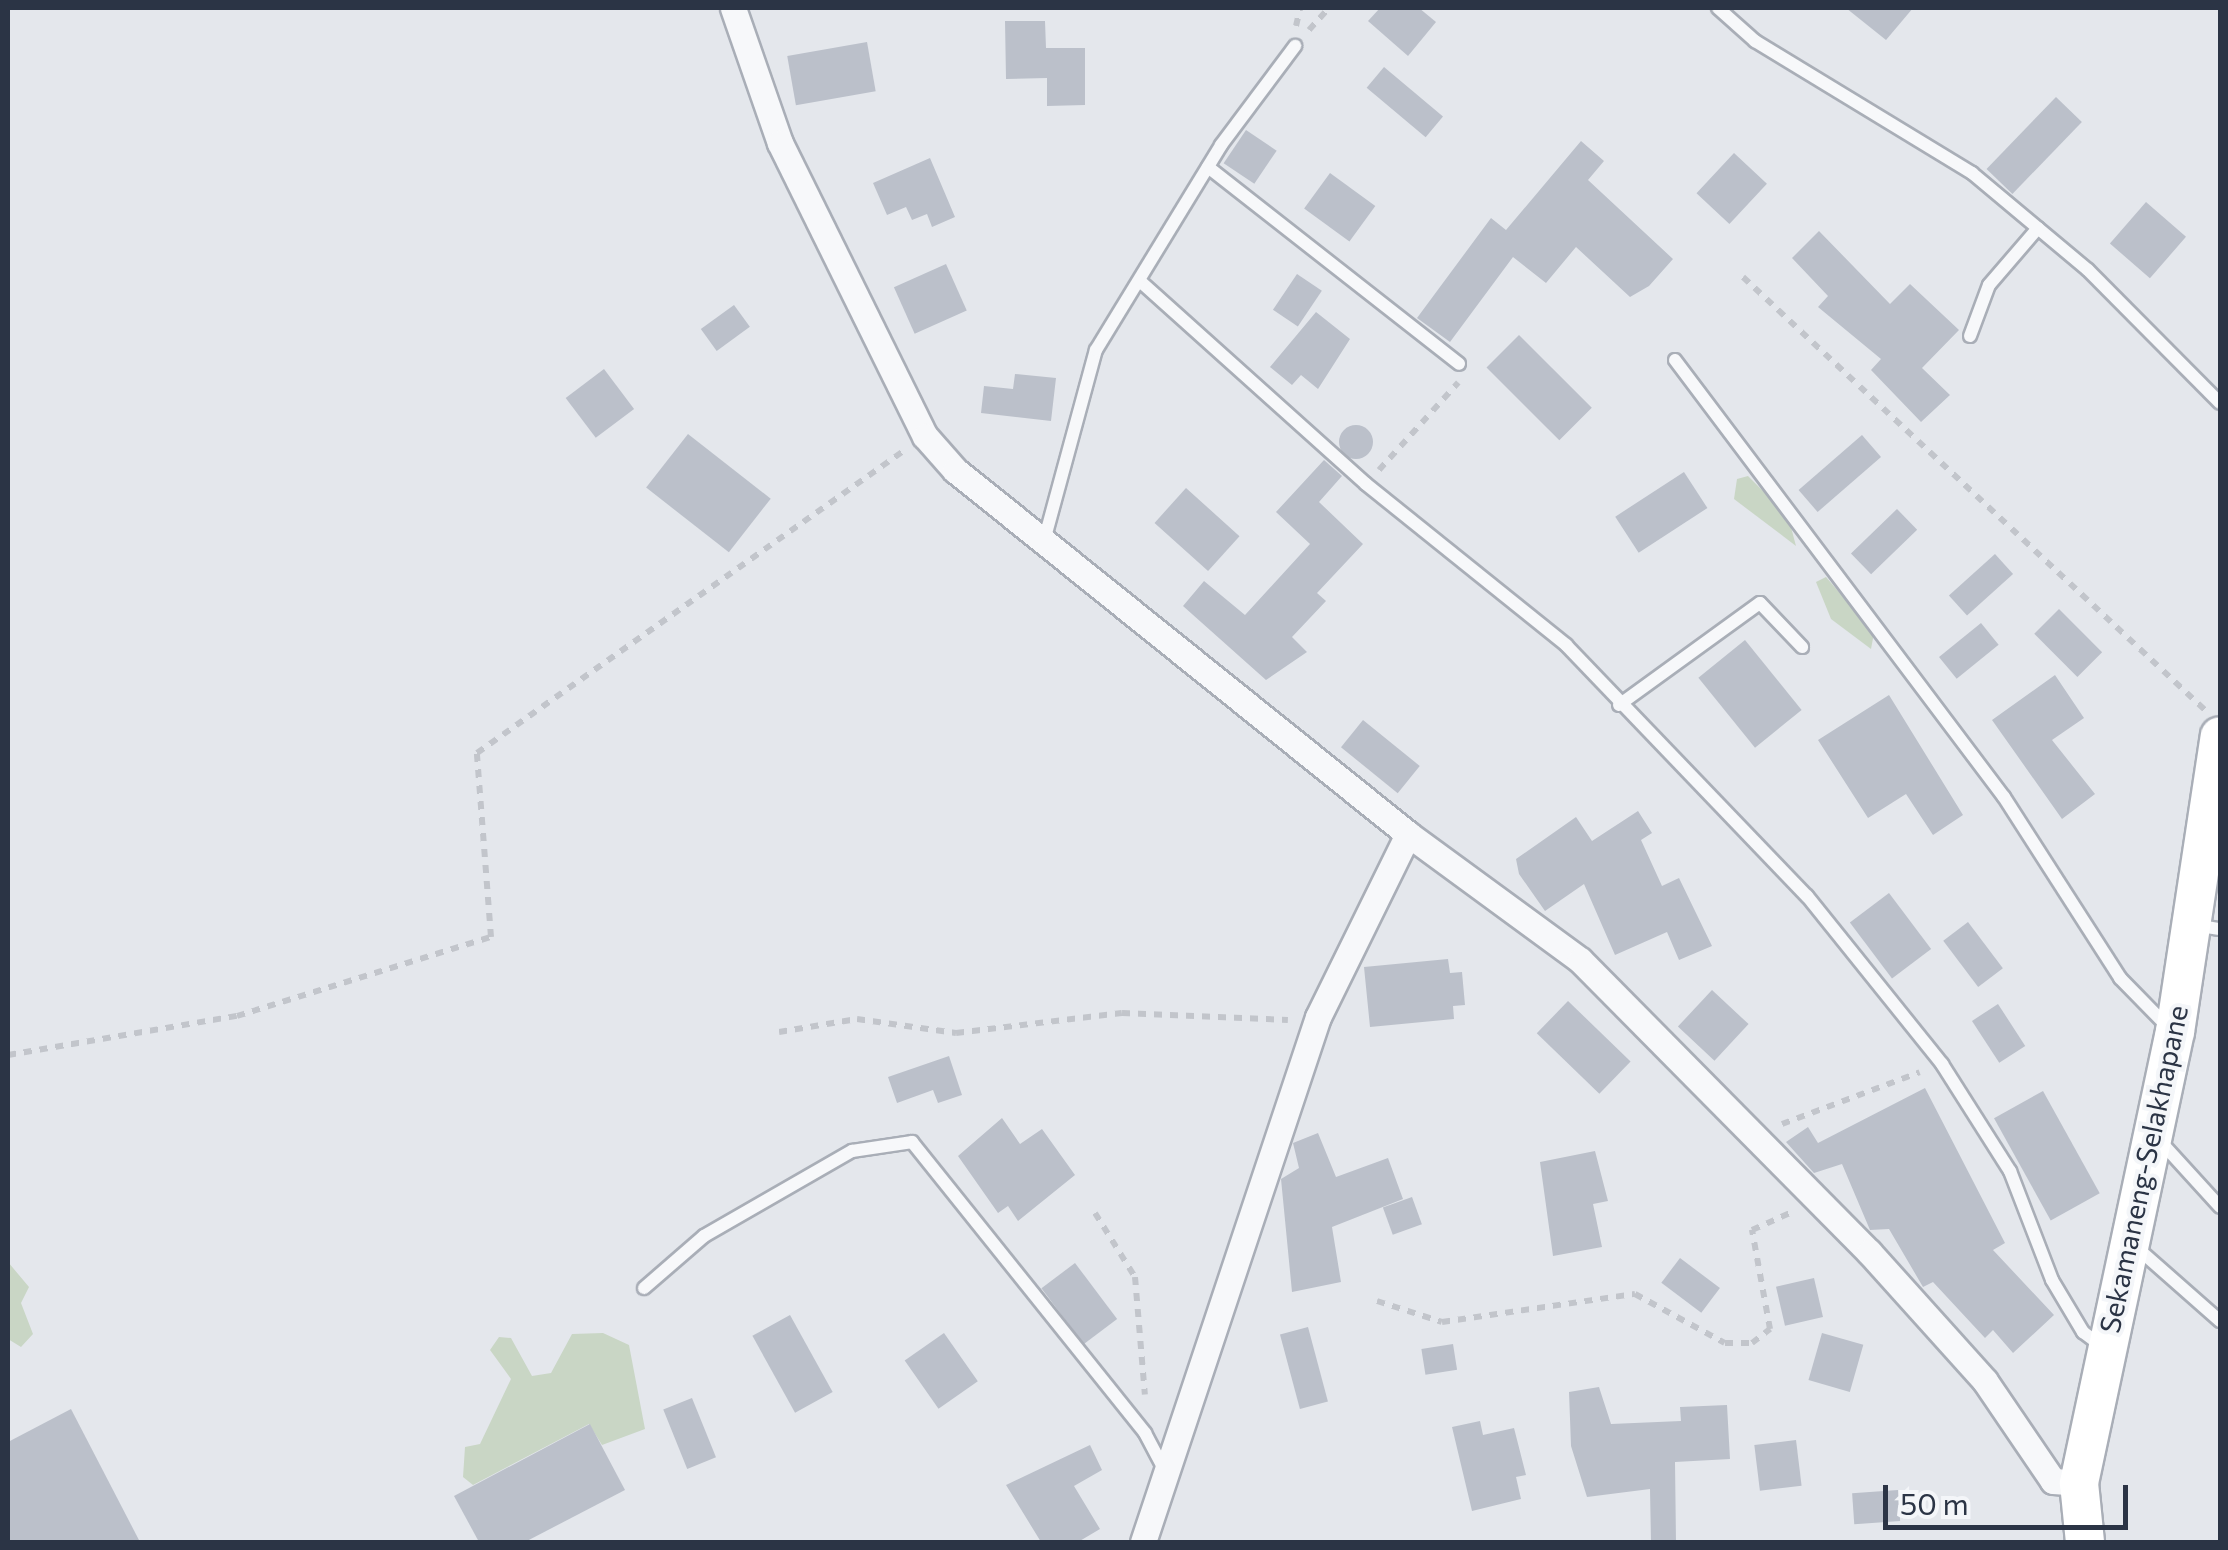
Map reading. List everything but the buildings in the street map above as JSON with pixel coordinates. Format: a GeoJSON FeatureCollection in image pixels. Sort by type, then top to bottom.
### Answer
{"type":"FeatureCollection","features":[{"type":"Feature","properties":{"kind":"street"},"geometry":{"type":"LineString","coordinates":[[733,8],[780,143],[926,436],[1044,542],[1408,834],[1580,960],[1757,1133],[1985,1382],[2052,1481],[2079,1483]]}},
{"type":"Feature","properties":{"kind":"street","name":"Sekamaneng-Selakhapane"},"geometry":{"type":"LineString","coordinates":[[2085,1542],[2079,1483],[2175,1032],[2203,926],[2220,736]]}},
{"type":"Feature","properties":{"kind":"street"},"geometry":{"type":"LineString","coordinates":[[1143,1542],[1318,1017],[1408,834]]}},
{"type":"Feature","properties":{"kind":"lane"},"geometry":{"type":"LineString","coordinates":[[1718,8],[1755,41],[1972,173],[2038,228],[2220,402]]}},
{"type":"Feature","properties":{"kind":"lane"},"geometry":{"type":"LineString","coordinates":[[1044,542],[1096,350],[1208,167],[1296,46]]}},
{"type":"Feature","properties":{"kind":"lane"},"geometry":{"type":"LineString","coordinates":[[1208,167],[1459,364]]}},
{"type":"Feature","properties":{"kind":"lane"},"geometry":{"type":"LineString","coordinates":[[1970,336],[1989,285],[2038,228]]}},
{"type":"Feature","properties":{"kind":"lane"},"geometry":{"type":"LineString","coordinates":[[1141,282],[1366,484],[1566,645],[1619,705],[1807,896],[1942,1064],[2010,1171],[2052,1280],[2083,1332],[2105,1349]]}},
{"type":"Feature","properties":{"kind":"lane"},"geometry":{"type":"LineString","coordinates":[[1675,360],[2004,797],[2120,978],[2150,1017],[2175,1032]]}},
{"type":"Feature","properties":{"kind":"lane"},"geometry":{"type":"LineString","coordinates":[[1619,705],[1760,603],[1802,647]]}},
{"type":"Feature","properties":{"kind":"lane"},"geometry":{"type":"LineString","coordinates":[[2155,1136],[2220,1206]]}},
{"type":"Feature","properties":{"kind":"lane"},"geometry":{"type":"LineString","coordinates":[[644,1288],[704,1236],[852,1151],[912,1142],[1132,1418],[1165,1472]]}},
{"type":"Feature","properties":{"kind":"lane"},"geometry":{"type":"LineString","coordinates":[[2130,1242],[2220,1322]]}},
{"type":"Feature","properties":{"kind":"path"},"geometry":{"type":"LineString","coordinates":[[1296,46],[1329,8]]}},
{"type":"Feature","properties":{"kind":"path"},"geometry":{"type":"LineString","coordinates":[[1742,277],[2220,724]]}},
{"type":"Feature","properties":{"kind":"path"},"geometry":{"type":"LineString","coordinates":[[1366,484],[1467,376],[1459,364]]}},
{"type":"Feature","properties":{"kind":"path"},"geometry":{"type":"LineString","coordinates":[[8,1055],[236,1016],[491,937],[477,753],[926,436]]}},
{"type":"Feature","properties":{"kind":"path"},"geometry":{"type":"LineString","coordinates":[[779,1032],[857,1019],[956,1033],[1122,1014],[1260,1024],[1318,1017]]}},
{"type":"Feature","properties":{"kind":"path"},"geometry":{"type":"LineString","coordinates":[[1757,1133],[1942,1064]]}},
{"type":"Feature","properties":{"kind":"path"},"geometry":{"type":"LineString","coordinates":[[1377,1301],[1442,1322],[1635,1294],[1726,1342],[1752,1343],[1770,1330],[1752,1230],[1823,1204]]}},
{"type":"Feature","properties":{"kind":"path"},"geometry":{"type":"LineString","coordinates":[[1095,1213],[1135,1278],[1143,1323],[1145,1398],[1132,1418]]}},
{"type":"Feature","properties":{"kind":"green space"},"geometry":{"type":"Polygon","coordinates":[[[1748,476],[1788,516],[1796,546],[1734,499],[1737,479],[1748,476]]]}},
{"type":"Feature","properties":{"kind":"green space"},"geometry":{"type":"Polygon","coordinates":[[[1826,577],[1874,633],[1871,649],[1831,619],[1816,582],[1826,577]]]}},
{"type":"Feature","properties":{"kind":"green space"},"geometry":{"type":"Polygon","coordinates":[[[8,1262],[29,1287],[21,1303],[33,1334],[21,1347],[8,1339],[8,1262]]]}},
{"type":"Feature","properties":{"kind":"green space"},"geometry":{"type":"Polygon","coordinates":[[[603,1333],[629,1345],[645,1429],[602,1445],[589,1424],[473,1485],[463,1477],[465,1447],[480,1444],[511,1379],[490,1350],[499,1337],[511,1338],[532,1376],[551,1373],[572,1334],[603,1333]]]}}]}
